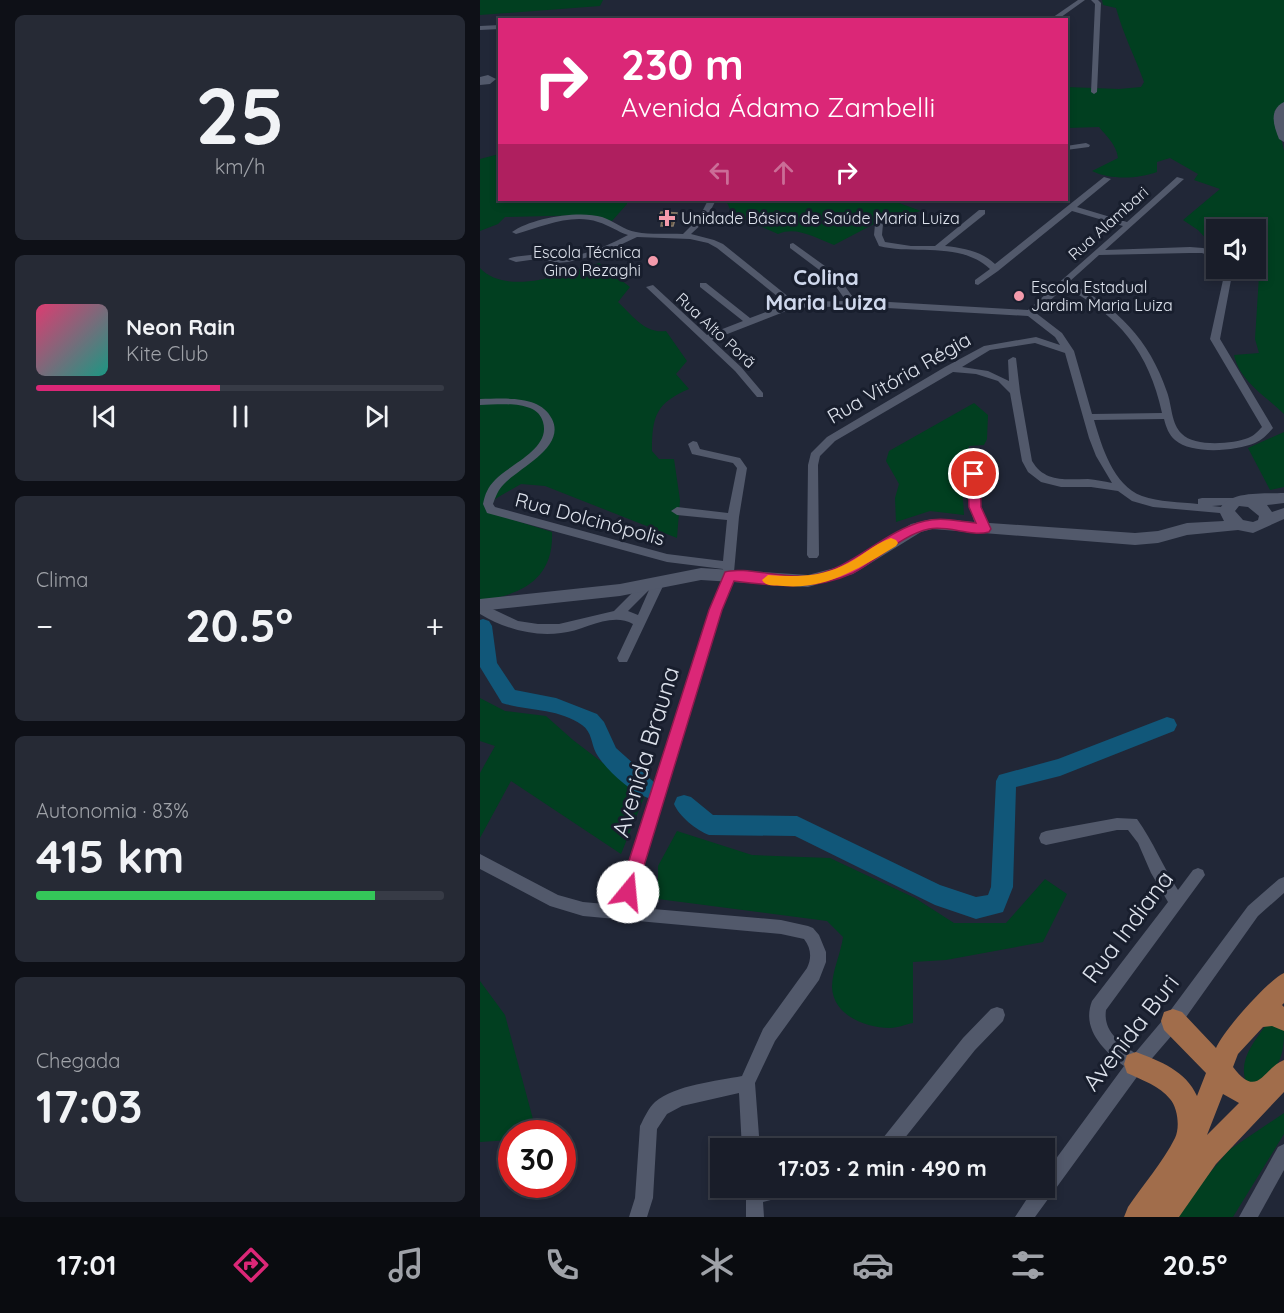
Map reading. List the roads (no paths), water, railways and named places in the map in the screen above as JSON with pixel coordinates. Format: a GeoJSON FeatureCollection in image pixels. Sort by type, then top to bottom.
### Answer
{"type":"FeatureCollection","features":[{"type":"Feature","properties":{"kind":"main road"},"geometry":{"type":"LineString","coordinates":[[1138,1217],[1197,1128],[1229,1046],[1284,985]]}},
{"type":"Feature","properties":{"kind":"main road"},"geometry":{"type":"LineString","coordinates":[[1255,1015],[1273,1014],[1284,1019]]}},
{"type":"Feature","properties":{"kind":"main road"},"geometry":{"type":"LineString","coordinates":[[1173,1021],[1225,1078],[1242,1092],[1261,1094],[1277,1082]]}},
{"type":"Feature","properties":{"kind":"main road"},"geometry":{"type":"LineString","coordinates":[[1199,1047],[1229,1046]]}},
{"type":"Feature","properties":{"kind":"main road"},"geometry":{"type":"LineString","coordinates":[[1136,1064],[1169,1080],[1187,1099],[1191,1116],[1188,1143]]}},
{"type":"Feature","properties":{"kind":"main road"},"geometry":{"type":"LineString","coordinates":[[1163,1217],[1203,1160],[1224,1135],[1277,1082]]}},
{"type":"Feature","properties":{"kind":"street"},"geometry":{"type":"LineString","coordinates":[[1055,18],[1082,0]]}},
{"type":"Feature","properties":{"kind":"street"},"geometry":{"type":"LineString","coordinates":[[1094,0],[1098,3],[1094,92]]}},
{"type":"Feature","properties":{"kind":"street"},"geometry":{"type":"LineString","coordinates":[[480,28],[498,27]]}},
{"type":"Feature","properties":{"kind":"street"},"geometry":{"type":"LineString","coordinates":[[480,91],[488,81]]}},
{"type":"Feature","properties":{"kind":"street"},"geometry":{"type":"LineString","coordinates":[[1284,105],[1279,109],[1277,117],[1284,139]]}},
{"type":"Feature","properties":{"kind":"street"},"geometry":{"type":"LineString","coordinates":[[1068,148],[1086,145]]}},
{"type":"Feature","properties":{"kind":"street"},"geometry":{"type":"LineString","coordinates":[[978,282],[1107,179]]}},
{"type":"Feature","properties":{"kind":"street","name":"Rua Alambari"},"geometry":{"type":"LineString","coordinates":[[1030,313],[1180,180]]}},
{"type":"Feature","properties":{"kind":"street"},"geometry":{"type":"LineString","coordinates":[[684,237],[702,219],[711,201]]}},
{"type":"Feature","properties":{"kind":"street"},"geometry":{"type":"LineString","coordinates":[[1071,208],[1128,225]]}},
{"type":"Feature","properties":{"kind":"street"},"geometry":{"type":"LineString","coordinates":[[937,249],[982,212]]}},
{"type":"Feature","properties":{"kind":"street"},"geometry":{"type":"LineString","coordinates":[[516,232],[562,219],[589,218],[603,220],[635,235],[706,240],[720,246],[793,305]]}},
{"type":"Feature","properties":{"kind":"street"},"geometry":{"type":"LineString","coordinates":[[879,224],[878,235],[882,244],[896,248],[952,249],[973,254],[990,262],[995,268]]}},
{"type":"Feature","properties":{"kind":"street"},"geometry":{"type":"LineString","coordinates":[[512,259],[521,261],[541,256],[548,259],[566,260],[635,235]]}},
{"type":"Feature","properties":{"kind":"street"},"geometry":{"type":"LineString","coordinates":[[793,246],[833,276],[852,303]]}},
{"type":"Feature","properties":{"kind":"street"},"geometry":{"type":"LineString","coordinates":[[1097,253],[1190,250],[1206,254]]}},
{"type":"Feature","properties":{"kind":"street"},"geometry":{"type":"LineString","coordinates":[[1064,283],[1105,306],[1134,338],[1157,378],[1167,416],[1180,439],[1192,445],[1224,445],[1253,441],[1268,428],[1215,339],[1227,279]]}},
{"type":"Feature","properties":{"kind":"street"},"geometry":{"type":"LineString","coordinates":[[703,285],[748,322]]}},
{"type":"Feature","properties":{"kind":"street","name":"Rua Alto Porã"},"geometry":{"type":"LineString","coordinates":[[651,287],[738,369],[760,395]]}},
{"type":"Feature","properties":{"kind":"street"},"geometry":{"type":"LineString","coordinates":[[706,339],[793,305],[852,303],[1030,313],[1059,335],[1069,351],[1101,456],[1120,488]]}},
{"type":"Feature","properties":{"kind":"street","name":"Rua Vitória Régia"},"geometry":{"type":"LineString","coordinates":[[813,555],[815,455],[831,438],[987,348],[1059,335]]}},
{"type":"Feature","properties":{"kind":"street","name":"Rua Vitória Régia"},"geometry":{"type":"LineString","coordinates":[[1036,340],[1069,351]]}},
{"type":"Feature","properties":{"kind":"street"},"geometry":{"type":"LineString","coordinates":[[1013,360],[1015,392],[1027,461],[1030,469],[1042,479],[1050,482],[1087,483],[1120,488],[1136,498],[1174,506],[1235,510],[1263,508],[1267,520]]}},
{"type":"Feature","properties":{"kind":"street"},"geometry":{"type":"LineString","coordinates":[[948,369],[973,370],[995,375],[1015,392]]}},
{"type":"Feature","properties":{"kind":"street","name":"Rua Dolcinópolis"},"geometry":{"type":"LineString","coordinates":[[480,402],[532,406],[543,413],[551,427],[551,434],[542,447],[515,468],[490,494],[488,504],[492,510],[622,548],[729,572]]}},
{"type":"Feature","properties":{"kind":"street"},"geometry":{"type":"LineString","coordinates":[[1089,417],[1167,416]]}},
{"type":"Feature","properties":{"kind":"street","name":"Avenida Brauna"},"geometry":{"type":"LineString","coordinates":[[621,914],[715,610],[729,572],[733,517],[742,468],[736,460],[696,452],[693,444]]}},
{"type":"Feature","properties":{"kind":"street"},"geometry":{"type":"LineString","coordinates":[[1087,483],[1111,472]]}},
{"type":"Feature","properties":{"kind":"street"},"geometry":{"type":"LineString","coordinates":[[974,474],[975,507],[984,529]]}},
{"type":"Feature","properties":{"kind":"street"},"geometry":{"type":"LineString","coordinates":[[480,607],[652,585],[681,577],[729,572],[777,581],[808,581],[847,570],[906,533],[926,525],[940,523],[984,529],[1135,539],[1158,537],[1235,510],[1284,498]]}},
{"type":"Feature","properties":{"kind":"street"},"geometry":{"type":"LineString","coordinates":[[1235,510],[1256,527],[1284,513]]}},
{"type":"Feature","properties":{"kind":"street"},"geometry":{"type":"LineString","coordinates":[[677,511],[733,517]]}},
{"type":"Feature","properties":{"kind":"street"},"geometry":{"type":"LineString","coordinates":[[617,615],[652,585]]}},
{"type":"Feature","properties":{"kind":"street"},"geometry":{"type":"LineString","coordinates":[[623,658],[652,585]]}},
{"type":"Feature","properties":{"kind":"street"},"geometry":{"type":"LineString","coordinates":[[480,607],[508,623],[539,629],[570,627],[617,615],[630,616],[639,621]]}},
{"type":"Feature","properties":{"kind":"street"},"geometry":{"type":"LineString","coordinates":[[1046,838],[1117,824],[1131,824],[1143,839],[1156,868],[1177,903]]}},
{"type":"Feature","properties":{"kind":"street"},"geometry":{"type":"LineString","coordinates":[[480,861],[555,901],[583,909],[781,927],[808,933],[814,940],[818,962],[813,974],[769,1035],[747,1083],[750,1138]]}},
{"type":"Feature","properties":{"kind":"street","name":"Rua Indiana"},"geometry":{"type":"LineString","coordinates":[[1136,1064],[1104,1038],[1096,1024],[1095,1016],[1106,994],[1198,875]]}},
{"type":"Feature","properties":{"kind":"street","name":"Avenida Buri"},"geometry":{"type":"LineString","coordinates":[[1023,1217],[1136,1064],[1173,1021],[1253,911],[1284,884]]}},
{"type":"Feature","properties":{"kind":"street"},"geometry":{"type":"LineString","coordinates":[[894,1138],[969,1044],[997,1015]]}},
{"type":"Feature","properties":{"kind":"street"},"geometry":{"type":"LineString","coordinates":[[638,1217],[644,1198],[649,1126],[661,1108],[679,1098],[747,1083]]}},
{"type":"Feature","properties":{"kind":"street"},"geometry":{"type":"LineString","coordinates":[[1248,1217],[1284,1153]]}},
{"type":"Feature","properties":{"kind":"street"},"geometry":{"type":"LineString","coordinates":[[754,1198],[755,1217]]}},
{"type":"Feature","properties":{"kind":"waterway"},"geometry":{"type":"LineString","coordinates":[[483,626],[488,664],[509,697],[556,706],[590,720],[596,726],[604,748],[613,760],[648,789]]}},
{"type":"Feature","properties":{"kind":"waterway"},"geometry":{"type":"LineString","coordinates":[[684,804],[709,825],[797,826],[935,894],[976,908],[995,904],[1002,887],[1006,781],[1060,767],[1167,725]]}},
{"type":"Feature","properties":{"kind":"place","name":"Unidade Básica de Saúde Maria Luiza"},"geometry":{"type":"Point","coordinates":[667,218]}},
{"type":"Feature","properties":{"kind":"place","name":"Escola Técnica Gino Rezaghi"},"geometry":{"type":"Point","coordinates":[653,261]}},
{"type":"Feature","properties":{"kind":"place","name":"Escola Estadual Jardim Maria Luiza"},"geometry":{"type":"Point","coordinates":[1019,296]}},
{"type":"Feature","properties":{"kind":"district","name":"Colina Maria Luiza"},"geometry":{"type":"Point","coordinates":[826,290]}}]}
